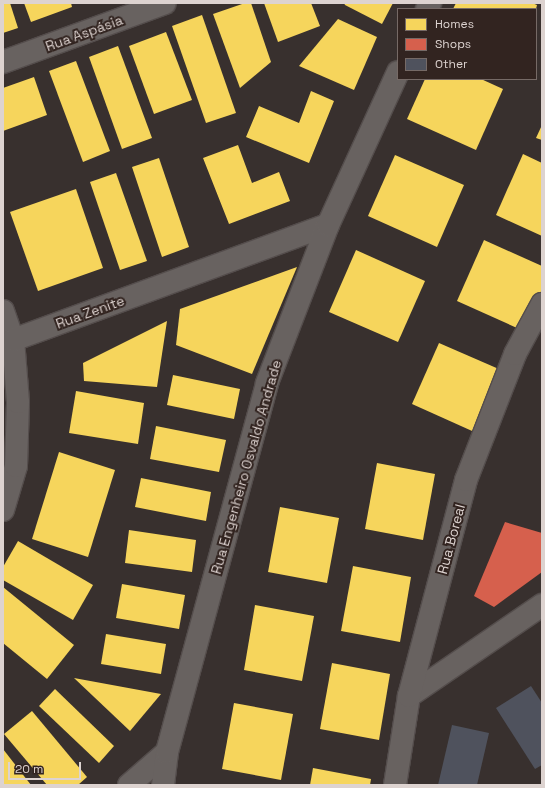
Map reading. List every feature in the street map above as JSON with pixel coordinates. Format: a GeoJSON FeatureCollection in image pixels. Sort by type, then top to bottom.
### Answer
{"type":"FeatureCollection","features":[{"type":"Feature","properties":{"kind":"street","name":"Rua Aspásia"},"geometry":{"type":"LineString","coordinates":[[3,62],[165,3]]}},
{"type":"Feature","properties":{"kind":"street","name":"Rua Engenheiro Osvaldo Andrade"},"geometry":{"type":"LineString","coordinates":[[163,785],[167,752],[267,383],[328,225],[397,74]]}},
{"type":"Feature","properties":{"kind":"street","name":"Rua Zenite"},"geometry":{"type":"LineString","coordinates":[[13,340],[328,225]]}},
{"type":"Feature","properties":{"kind":"street","name":"Rua Boreal"},"geometry":{"type":"LineString","coordinates":[[395,785],[409,696],[466,480],[515,354],[542,304]]}},
{"type":"Feature","properties":{"kind":"street"},"geometry":{"type":"LineString","coordinates":[[3,310],[13,340],[18,402],[16,466],[3,510]]}},
{"type":"Feature","properties":{"kind":"street"},"geometry":{"type":"LineString","coordinates":[[409,696],[542,605]]}},
{"type":"Feature","properties":{"kind":"street"},"geometry":{"type":"LineString","coordinates":[[129,785],[167,752]]}},
{"type":"Feature","properties":{"kind":"building: Homes"},"geometry":{"type":"Polygon","coordinates":[[[3,3],[10,3],[18,28],[3,33],[3,3]]]}},
{"type":"Feature","properties":{"kind":"building: Homes"},"geometry":{"type":"Polygon","coordinates":[[[24,3],[71,3],[72,7],[31,22],[24,3]]]}},
{"type":"Feature","properties":{"kind":"building: Homes"},"geometry":{"type":"Polygon","coordinates":[[[245,3],[251,3],[271,62],[240,88],[213,14],[245,3]]]}},
{"type":"Feature","properties":{"kind":"building: Homes"},"geometry":{"type":"Polygon","coordinates":[[[264,3],[311,3],[320,26],[278,42],[264,3]]]}},
{"type":"Feature","properties":{"kind":"building: Homes"},"geometry":{"type":"Polygon","coordinates":[[[344,3],[393,3],[382,24],[345,5],[344,3]]]}},
{"type":"Feature","properties":{"kind":"building: Homes"},"geometry":{"type":"Polygon","coordinates":[[[456,3],[532,3],[537,5],[536,8],[454,8],[456,3]]]}},
{"type":"Feature","properties":{"kind":"building: Homes"},"geometry":{"type":"Polygon","coordinates":[[[202,15],[236,113],[206,123],[172,26],[202,15]]]}},
{"type":"Feature","properties":{"kind":"building: Homes"},"geometry":{"type":"Polygon","coordinates":[[[338,19],[377,37],[354,90],[299,66],[338,19]]]}},
{"type":"Feature","properties":{"kind":"building: Homes"},"geometry":{"type":"Polygon","coordinates":[[[166,32],[192,100],[154,114],[129,46],[166,32]]]}},
{"type":"Feature","properties":{"kind":"building: Homes"},"geometry":{"type":"Polygon","coordinates":[[[118,46],[152,138],[122,149],[89,57],[118,46]]]}},
{"type":"Feature","properties":{"kind":"building: Homes"},"geometry":{"type":"Polygon","coordinates":[[[76,61],[110,151],[83,162],[49,71],[76,61]]]}},
{"type":"Feature","properties":{"kind":"building: Homes"},"geometry":{"type":"Polygon","coordinates":[[[34,77],[47,115],[3,131],[3,88],[34,77]]]}},
{"type":"Feature","properties":{"kind":"building: Homes"},"geometry":{"type":"Polygon","coordinates":[[[425,80],[483,80],[503,89],[476,150],[407,119],[425,80]]]}},
{"type":"Feature","properties":{"kind":"building: Homes"},"geometry":{"type":"Polygon","coordinates":[[[311,91],[334,101],[309,163],[246,137],[259,106],[299,123],[311,91]]]}},
{"type":"Feature","properties":{"kind":"building: Homes"},"geometry":{"type":"Polygon","coordinates":[[[542,125],[542,140],[536,138],[542,125]]]}},
{"type":"Feature","properties":{"kind":"building: Homes"},"geometry":{"type":"Polygon","coordinates":[[[238,145],[252,183],[279,172],[290,201],[229,224],[203,158],[238,145]]]}},
{"type":"Feature","properties":{"kind":"building: Homes"},"geometry":{"type":"Polygon","coordinates":[[[523,154],[542,163],[542,236],[496,215],[523,154]]]}},
{"type":"Feature","properties":{"kind":"building: Homes"},"geometry":{"type":"Polygon","coordinates":[[[395,155],[464,185],[437,247],[368,216],[395,155]]]}},
{"type":"Feature","properties":{"kind":"building: Homes"},"geometry":{"type":"Polygon","coordinates":[[[159,158],[189,247],[162,257],[132,167],[159,158]]]}},
{"type":"Feature","properties":{"kind":"building: Homes"},"geometry":{"type":"Polygon","coordinates":[[[116,173],[147,261],[120,270],[90,182],[116,173]]]}},
{"type":"Feature","properties":{"kind":"building: Homes"},"geometry":{"type":"Polygon","coordinates":[[[76,189],[103,268],[38,291],[10,212],[76,189]]]}},
{"type":"Feature","properties":{"kind":"building: Homes"},"geometry":{"type":"Polygon","coordinates":[[[484,240],[542,266],[542,296],[526,332],[457,301],[484,240]]]}},
{"type":"Feature","properties":{"kind":"building: Homes"},"geometry":{"type":"Polygon","coordinates":[[[356,250],[425,281],[398,342],[329,312],[356,250]]]}},
{"type":"Feature","properties":{"kind":"building: Homes"},"geometry":{"type":"Polygon","coordinates":[[[297,267],[252,374],[176,345],[180,309],[297,267]]]}},
{"type":"Feature","properties":{"kind":"building: Homes"},"geometry":{"type":"Polygon","coordinates":[[[167,321],[157,387],[84,381],[83,363],[167,321]]]}},
{"type":"Feature","properties":{"kind":"building: Homes"},"geometry":{"type":"Polygon","coordinates":[[[439,343],[508,373],[481,435],[412,404],[439,343]]]}},
{"type":"Feature","properties":{"kind":"building: Homes"},"geometry":{"type":"Polygon","coordinates":[[[173,375],[240,389],[234,419],[167,405],[173,375]]]}},
{"type":"Feature","properties":{"kind":"building: Homes"},"geometry":{"type":"Polygon","coordinates":[[[76,391],[144,403],[138,444],[69,433],[76,391]]]}},
{"type":"Feature","properties":{"kind":"building: Homes"},"geometry":{"type":"Polygon","coordinates":[[[156,426],[226,440],[219,472],[150,459],[156,426]]]}},
{"type":"Feature","properties":{"kind":"building: Homes"},"geometry":{"type":"Polygon","coordinates":[[[59,452],[115,470],[88,557],[32,539],[59,452]]]}},
{"type":"Feature","properties":{"kind":"building: Homes"},"geometry":{"type":"Polygon","coordinates":[[[377,463],[435,474],[423,540],[365,529],[377,463]]]}},
{"type":"Feature","properties":{"kind":"building: Homes"},"geometry":{"type":"Polygon","coordinates":[[[141,478],[211,492],[206,521],[135,507],[141,478]]]}},
{"type":"Feature","properties":{"kind":"building: Homes"},"geometry":{"type":"Polygon","coordinates":[[[280,507],[339,518],[327,583],[268,572],[280,507]]]}},
{"type":"Feature","properties":{"kind":"building: Homes"},"geometry":{"type":"Polygon","coordinates":[[[129,530],[196,540],[192,572],[125,563],[129,530]]]}},
{"type":"Feature","properties":{"kind":"building: Homes"},"geometry":{"type":"Polygon","coordinates":[[[18,541],[93,585],[73,620],[3,580],[3,567],[18,541]]]}},
{"type":"Feature","properties":{"kind":"building: Homes"},"geometry":{"type":"Polygon","coordinates":[[[353,566],[411,577],[400,642],[341,631],[353,566]]]}},
{"type":"Feature","properties":{"kind":"building: Homes"},"geometry":{"type":"Polygon","coordinates":[[[122,584],[185,595],[179,629],[116,618],[122,584]]]}},
{"type":"Feature","properties":{"kind":"building: Homes"},"geometry":{"type":"Polygon","coordinates":[[[3,587],[74,645],[47,679],[3,643],[3,587]]]}},
{"type":"Feature","properties":{"kind":"building: Homes"},"geometry":{"type":"Polygon","coordinates":[[[255,605],[314,616],[302,681],[244,670],[255,605]]]}},
{"type":"Feature","properties":{"kind":"building: Homes"},"geometry":{"type":"Polygon","coordinates":[[[106,634],[166,644],[161,674],[101,664],[106,634]]]}},
{"type":"Feature","properties":{"kind":"building: Homes"},"geometry":{"type":"Polygon","coordinates":[[[332,663],[390,674],[379,740],[320,729],[332,663]]]}},
{"type":"Feature","properties":{"kind":"building: Homes"},"geometry":{"type":"Polygon","coordinates":[[[74,678],[161,694],[130,731],[74,678]]]}},
{"type":"Feature","properties":{"kind":"building: Homes"},"geometry":{"type":"Polygon","coordinates":[[[55,689],[114,746],[99,763],[39,706],[55,689]]]}},
{"type":"Feature","properties":{"kind":"building: Homes"},"geometry":{"type":"Polygon","coordinates":[[[234,703],[293,714],[281,780],[222,769],[234,703]]]}},
{"type":"Feature","properties":{"kind":"building: Homes"},"geometry":{"type":"Polygon","coordinates":[[[32,711],[87,777],[78,785],[47,785],[4,734],[32,711]]]}},
{"type":"Feature","properties":{"kind":"building: Homes"},"geometry":{"type":"Polygon","coordinates":[[[3,749],[31,785],[3,785],[3,749]]]}},
{"type":"Feature","properties":{"kind":"building: Homes"},"geometry":{"type":"Polygon","coordinates":[[[313,768],[371,779],[370,785],[310,785],[313,768]]]}},
{"type":"Feature","properties":{"kind":"building: Shops"},"geometry":{"type":"Polygon","coordinates":[[[505,522],[542,533],[542,572],[494,607],[474,596],[505,522]]]}},
{"type":"Feature","properties":{"kind":"building: Other"},"geometry":{"type":"Polygon","coordinates":[[[531,686],[542,703],[542,765],[535,769],[496,708],[531,686]]]}},
{"type":"Feature","properties":{"kind":"building: Other"},"geometry":{"type":"Polygon","coordinates":[[[452,725],[489,733],[477,785],[438,785],[452,725]]]}}]}
